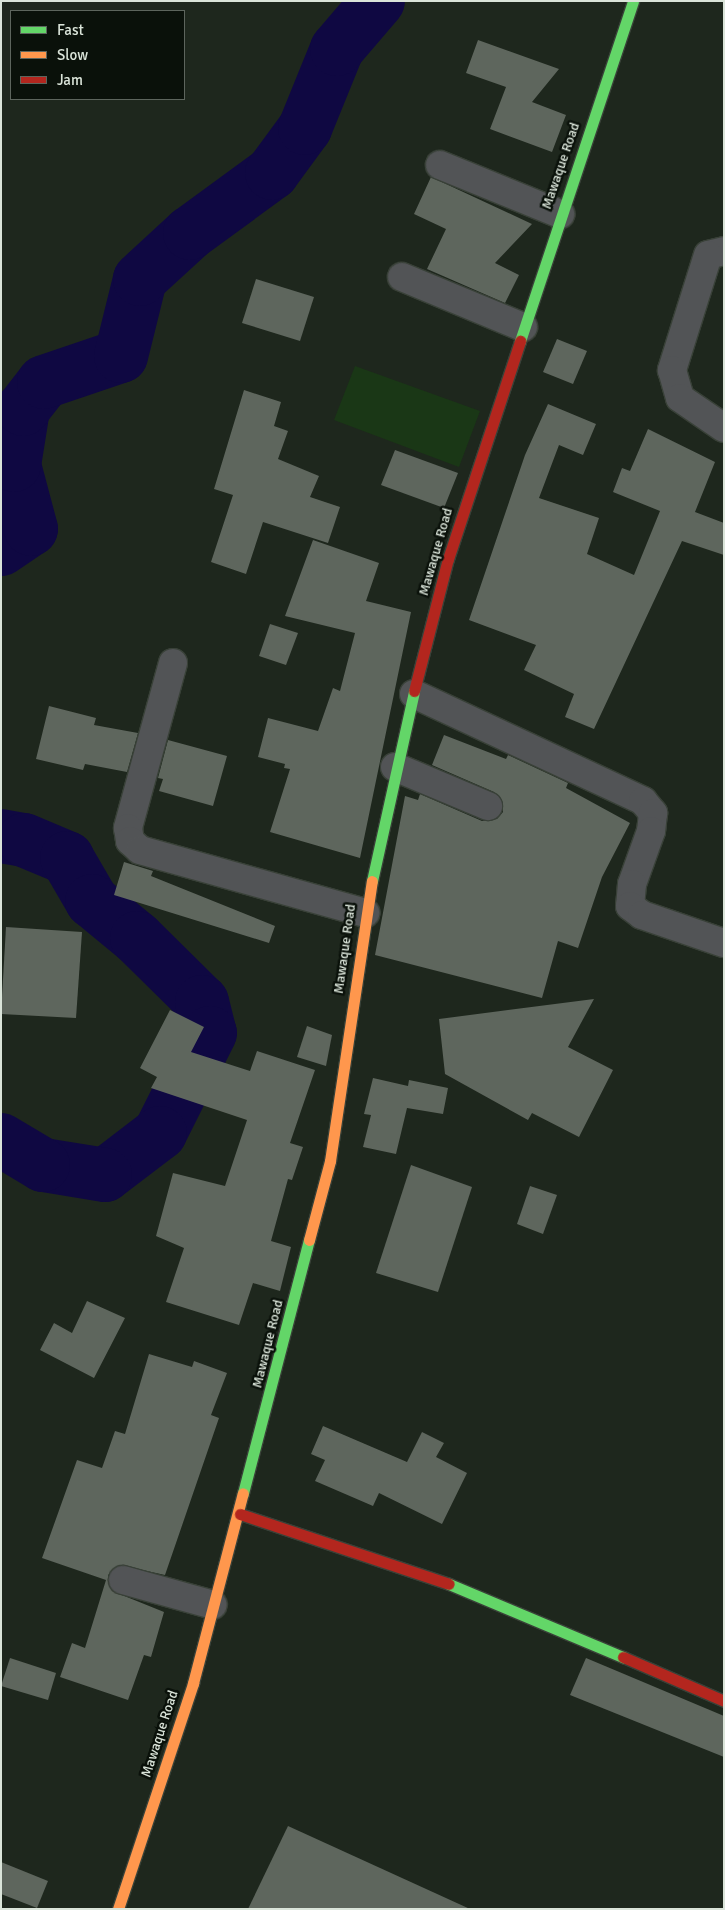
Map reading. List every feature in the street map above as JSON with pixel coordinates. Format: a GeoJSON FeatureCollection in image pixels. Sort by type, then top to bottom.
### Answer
{"type":"FeatureCollection","features":[{"type":"Feature","properties":{"kind":"main road","name":"Mawaque Road"},"geometry":{"type":"LineString","coordinates":[[118,1909],[193,1684],[213,1606],[240,1514],[330,1162],[365,913],[396,767],[448,559],[560,214],[633,1]]}},
{"type":"Feature","properties":{"kind":"main road"},"geometry":{"type":"LineString","coordinates":[[240,1514],[470,1591],[724,1701]]}},
{"type":"Feature","properties":{"kind":"street"},"geometry":{"type":"LineString","coordinates":[[440,165],[560,214]]}},
{"type":"Feature","properties":{"kind":"street"},"geometry":{"type":"LineString","coordinates":[[724,251],[708,254],[672,370],[680,398],[724,428]]}},
{"type":"Feature","properties":{"kind":"street"},"geometry":{"type":"LineString","coordinates":[[402,277],[524,327]]}},
{"type":"Feature","properties":{"kind":"street"},"geometry":{"type":"LineString","coordinates":[[173,663],[128,828],[130,841],[140,850],[365,913]]}},
{"type":"Feature","properties":{"kind":"street"},"geometry":{"type":"LineString","coordinates":[[414,694],[643,801],[653,813],[651,831],[632,884],[630,906],[642,915],[724,943]]}},
{"type":"Feature","properties":{"kind":"street"},"geometry":{"type":"LineString","coordinates":[[396,767],[488,806]]}},
{"type":"Feature","properties":{"kind":"street"},"geometry":{"type":"LineString","coordinates":[[123,1580],[213,1606]]}},
{"type":"Feature","properties":{"kind":"green space"},"geometry":{"type":"Polygon","coordinates":[[[355,366],[480,411],[459,467],[334,420],[355,366]]]}},
{"type":"Feature","properties":{"kind":"building"},"geometry":{"type":"Polygon","coordinates":[[[478,40],[559,69],[532,102],[566,115],[552,152],[490,129],[506,87],[466,73],[478,40]]]}},
{"type":"Feature","properties":{"kind":"building"},"geometry":{"type":"Polygon","coordinates":[[[431,177],[532,224],[495,263],[519,275],[505,303],[427,269],[446,229],[414,214],[431,177]]]}},
{"type":"Feature","properties":{"kind":"building"},"geometry":{"type":"Polygon","coordinates":[[[256,279],[314,297],[300,341],[242,323],[256,279]]]}},
{"type":"Feature","properties":{"kind":"building"},"geometry":{"type":"Polygon","coordinates":[[[557,339],[587,351],[573,384],[543,372],[557,339]]]}},
{"type":"Feature","properties":{"kind":"building"},"geometry":{"type":"Polygon","coordinates":[[[244,390],[281,402],[274,426],[288,431],[278,459],[319,476],[310,497],[340,507],[328,543],[263,522],[246,574],[211,562],[233,495],[214,489],[244,390]]]}},
{"type":"Feature","properties":{"kind":"building"},"geometry":{"type":"Polygon","coordinates":[[[548,404],[596,424],[583,455],[559,445],[539,498],[599,518],[587,554],[634,575],[660,511],[613,492],[622,468],[630,471],[648,429],[715,462],[695,512],[724,523],[724,555],[682,541],[594,729],[565,717],[574,694],[524,670],[536,645],[469,620],[525,455],[548,404]]]}},
{"type":"Feature","properties":{"kind":"building"},"geometry":{"type":"Polygon","coordinates":[[[395,450],[458,473],[444,508],[381,485],[395,450]]]}},
{"type":"Feature","properties":{"kind":"building"},"geometry":{"type":"Polygon","coordinates":[[[313,540],[379,563],[366,601],[411,612],[360,858],[270,832],[290,769],[284,768],[285,764],[258,757],[268,718],[318,731],[333,688],[340,691],[355,633],[285,616],[313,540]]]}},
{"type":"Feature","properties":{"kind":"building"},"geometry":{"type":"Polygon","coordinates":[[[270,624],[298,633],[286,665],[259,656],[270,624]]]}},
{"type":"Feature","properties":{"kind":"building"},"geometry":{"type":"Polygon","coordinates":[[[49,706],[96,718],[94,725],[138,733],[127,772],[85,764],[83,770],[36,759],[49,706]]]}},
{"type":"Feature","properties":{"kind":"building"},"geometry":{"type":"Polygon","coordinates":[[[444,735],[506,759],[508,755],[568,783],[566,788],[630,823],[602,877],[578,948],[558,941],[542,998],[375,955],[405,796],[418,800],[420,794],[482,821],[497,819],[503,812],[503,804],[494,792],[432,765],[444,735]]]}},
{"type":"Feature","properties":{"kind":"building"},"geometry":{"type":"Polygon","coordinates":[[[168,740],[227,756],[213,806],[159,791],[163,779],[158,778],[168,740]]]}},
{"type":"Feature","properties":{"kind":"building"},"geometry":{"type":"Polygon","coordinates":[[[124,862],[153,871],[151,876],[275,926],[269,943],[114,895],[124,862]]]}},
{"type":"Feature","properties":{"kind":"building"},"geometry":{"type":"Polygon","coordinates":[[[6,927],[82,932],[76,1018],[1,1014],[6,927]]]}},
{"type":"Feature","properties":{"kind":"building"},"geometry":{"type":"Polygon","coordinates":[[[594,999],[568,1047],[613,1070],[579,1137],[532,1113],[528,1120],[445,1074],[439,1019],[594,999]]]}},
{"type":"Feature","properties":{"kind":"building"},"geometry":{"type":"Polygon","coordinates":[[[170,1010],[204,1027],[191,1052],[250,1071],[257,1051],[315,1070],[290,1143],[303,1147],[292,1180],[288,1179],[271,1241],[291,1247],[280,1291],[253,1283],[239,1325],[166,1302],[184,1248],[156,1236],[173,1173],[225,1186],[247,1120],[151,1088],[157,1077],[140,1068],[170,1010]]]}},
{"type":"Feature","properties":{"kind":"building"},"geometry":{"type":"Polygon","coordinates":[[[307,1026],[332,1035],[326,1066],[297,1057],[307,1026]]]}},
{"type":"Feature","properties":{"kind":"building"},"geometry":{"type":"Polygon","coordinates":[[[373,1078],[408,1086],[409,1080],[448,1088],[443,1114],[407,1108],[396,1154],[363,1147],[371,1115],[364,1114],[373,1078]]]}},
{"type":"Feature","properties":{"kind":"building"},"geometry":{"type":"Polygon","coordinates":[[[411,1165],[472,1187],[438,1292],[376,1273],[411,1165]]]}},
{"type":"Feature","properties":{"kind":"building"},"geometry":{"type":"Polygon","coordinates":[[[530,1186],[557,1195],[543,1234],[517,1224],[530,1186]]]}},
{"type":"Feature","properties":{"kind":"building"},"geometry":{"type":"Polygon","coordinates":[[[87,1301],[125,1318],[94,1378],[40,1350],[54,1323],[72,1333],[87,1301]]]}},
{"type":"Feature","properties":{"kind":"building"},"geometry":{"type":"Polygon","coordinates":[[[149,1354],[192,1367],[194,1361],[227,1373],[211,1415],[219,1418],[165,1575],[120,1565],[108,1575],[112,1591],[164,1612],[151,1657],[144,1655],[128,1700],[60,1677],[72,1643],[85,1648],[106,1580],[42,1558],[77,1460],[102,1468],[115,1431],[125,1434],[149,1354]]]}},
{"type":"Feature","properties":{"kind":"building"},"geometry":{"type":"Polygon","coordinates":[[[323,1426],[407,1462],[422,1432],[444,1443],[436,1457],[467,1473],[442,1524],[379,1493],[373,1506],[315,1481],[325,1460],[311,1454],[323,1426]]]}},
{"type":"Feature","properties":{"kind":"building"},"geometry":{"type":"Polygon","coordinates":[[[10,1658],[56,1673],[48,1700],[1,1686],[10,1658]]]}},
{"type":"Feature","properties":{"kind":"building"},"geometry":{"type":"Polygon","coordinates":[[[586,1658],[724,1716],[724,1757],[570,1695],[586,1658]]]}},
{"type":"Feature","properties":{"kind":"building"},"geometry":{"type":"Polygon","coordinates":[[[288,1826],[470,1909],[248,1909],[288,1826]]]}},
{"type":"Feature","properties":{"kind":"building"},"geometry":{"type":"Polygon","coordinates":[[[1,1862],[48,1881],[37,1908],[1,1894],[1,1862]]]}},
{"type":"Feature","properties":{"kind":"waterway"},"geometry":{"type":"LineString","coordinates":[[1,549],[31,529],[14,465],[23,409],[44,382],[121,356],[140,279],[190,233],[272,173],[305,128],[337,49],[378,1]]}},
{"type":"Feature","properties":{"kind":"waterway"},"geometry":{"type":"LineString","coordinates":[[1,836],[24,840],[67,858],[92,901],[137,938],[202,1002],[210,1033],[160,1133],[105,1175],[43,1165],[1,1140]]}},
{"type":"Feature","properties":{"kind":"traffic: fast"},"geometry":{"type":"LineString","coordinates":[[520,341],[633,1]]}},
{"type":"Feature","properties":{"kind":"traffic: fast"},"geometry":{"type":"LineString","coordinates":[[372,881],[414,691]]}},
{"type":"Feature","properties":{"kind":"traffic: fast"},"geometry":{"type":"LineString","coordinates":[[243,1493],[309,1240]]}},
{"type":"Feature","properties":{"kind":"traffic: fast"},"geometry":{"type":"LineString","coordinates":[[449,1584],[623,1657]]}},
{"type":"Feature","properties":{"kind":"traffic: slow"},"geometry":{"type":"LineString","coordinates":[[309,1240],[330,1161],[372,881]]}},
{"type":"Feature","properties":{"kind":"traffic: slow"},"geometry":{"type":"LineString","coordinates":[[118,1909],[193,1683],[243,1493]]}},
{"type":"Feature","properties":{"kind":"traffic: jam"},"geometry":{"type":"LineString","coordinates":[[414,691],[448,559],[520,341]]}},
{"type":"Feature","properties":{"kind":"traffic: jam"},"geometry":{"type":"LineString","coordinates":[[240,1514],[449,1584]]}},
{"type":"Feature","properties":{"kind":"traffic: jam"},"geometry":{"type":"LineString","coordinates":[[623,1657],[724,1701]]}}]}
